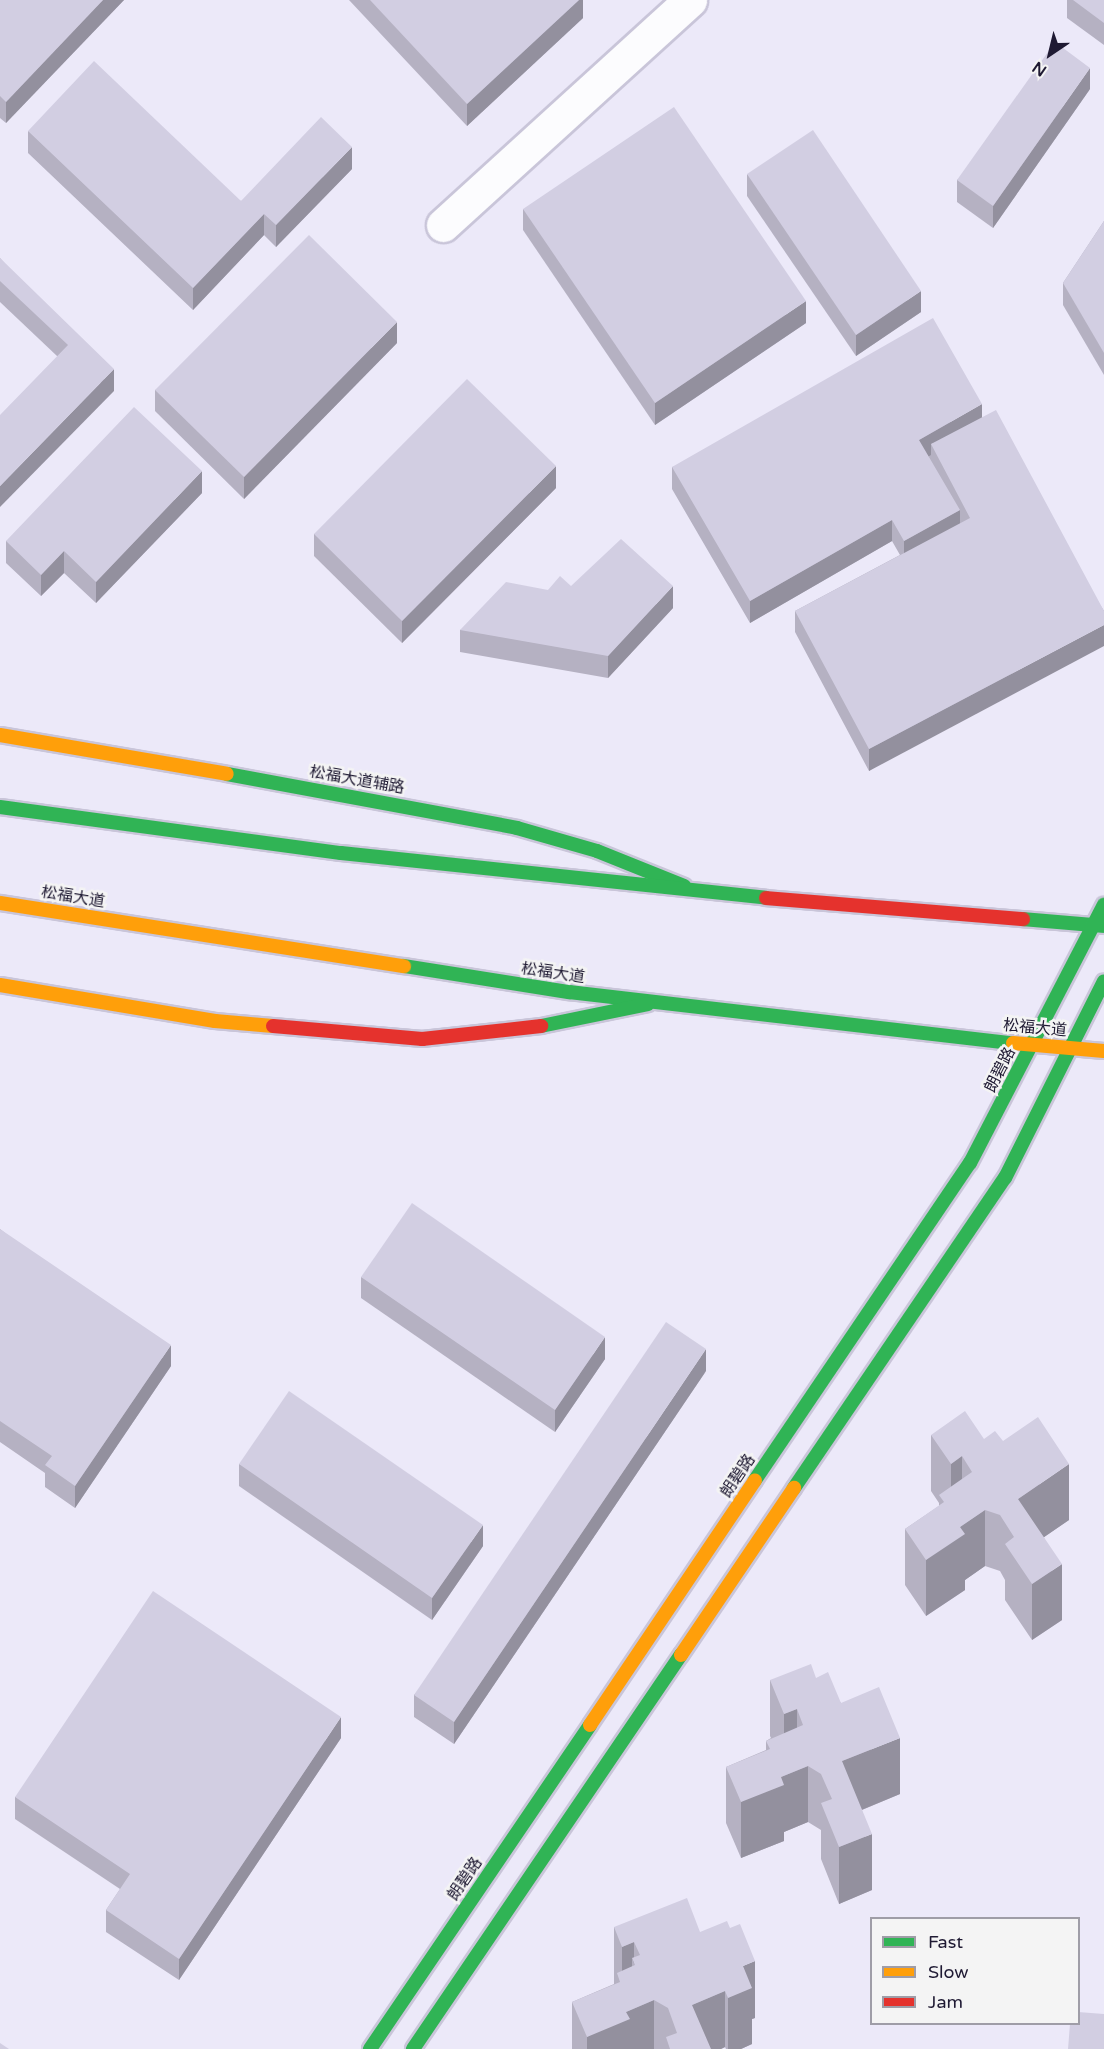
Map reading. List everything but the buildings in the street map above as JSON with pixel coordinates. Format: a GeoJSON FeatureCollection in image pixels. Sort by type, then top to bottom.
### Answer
{"type":"FeatureCollection","features":[{"type":"Feature","properties":{"kind":"main road","name":"松福大道辅路"},"geometry":{"type":"LineString","coordinates":[[0,735],[517,828],[597,851],[700,892]]}},
{"type":"Feature","properties":{"kind":"main road"},"geometry":{"type":"LineString","coordinates":[[0,807],[341,853],[700,892],[1099,926]]}},
{"type":"Feature","properties":{"kind":"main road","name":"松福大道"},"geometry":{"type":"LineString","coordinates":[[0,903],[569,993],[1104,1051]]}},
{"type":"Feature","properties":{"kind":"main road","name":"朗碧路"},"geometry":{"type":"LineString","coordinates":[[370,2049],[970,1163],[1032,1044],[1099,926],[1104,905]]}},
{"type":"Feature","properties":{"kind":"main road"},"geometry":{"type":"LineString","coordinates":[[413,2049],[1005,1178],[1104,981]]}},
{"type":"Feature","properties":{"kind":"main road"},"geometry":{"type":"LineString","coordinates":[[0,985],[215,1021],[422,1039],[532,1028],[656,1003]]}},
{"type":"Feature","properties":{"kind":"street"},"geometry":{"type":"LineString","coordinates":[[443,225],[690,0]]}},
{"type":"Feature","properties":{"kind":"traffic: fast"},"geometry":{"type":"LineString","coordinates":[[227,774],[517,828],[597,851],[684,886]]}},
{"type":"Feature","properties":{"kind":"traffic: fast"},"geometry":{"type":"LineString","coordinates":[[0,807],[341,853],[766,898]]}},
{"type":"Feature","properties":{"kind":"traffic: fast"},"geometry":{"type":"LineString","coordinates":[[755,1480],[970,1163],[1104,905]]}},
{"type":"Feature","properties":{"kind":"traffic: fast"},"geometry":{"type":"LineString","coordinates":[[1023,919],[1104,926]]}},
{"type":"Feature","properties":{"kind":"traffic: fast"},"geometry":{"type":"LineString","coordinates":[[404,966],[569,992],[1013,1043]]}},
{"type":"Feature","properties":{"kind":"traffic: fast"},"geometry":{"type":"LineString","coordinates":[[794,1488],[1005,1178],[1104,981]]}},
{"type":"Feature","properties":{"kind":"traffic: fast"},"geometry":{"type":"LineString","coordinates":[[541,1026],[648,1004]]}},
{"type":"Feature","properties":{"kind":"traffic: fast"},"geometry":{"type":"LineString","coordinates":[[413,2049],[681,1655]]}},
{"type":"Feature","properties":{"kind":"traffic: fast"},"geometry":{"type":"LineString","coordinates":[[370,2049],[590,1725]]}},
{"type":"Feature","properties":{"kind":"traffic: slow"},"geometry":{"type":"LineString","coordinates":[[0,735],[227,774]]}},
{"type":"Feature","properties":{"kind":"traffic: slow"},"geometry":{"type":"LineString","coordinates":[[0,903],[404,966]]}},
{"type":"Feature","properties":{"kind":"traffic: slow"},"geometry":{"type":"LineString","coordinates":[[0,985],[215,1021],[273,1026]]}},
{"type":"Feature","properties":{"kind":"traffic: slow"},"geometry":{"type":"LineString","coordinates":[[1013,1043],[1104,1051]]}},
{"type":"Feature","properties":{"kind":"traffic: slow"},"geometry":{"type":"LineString","coordinates":[[590,1725],[755,1480]]}},
{"type":"Feature","properties":{"kind":"traffic: slow"},"geometry":{"type":"LineString","coordinates":[[681,1655],[794,1488]]}},
{"type":"Feature","properties":{"kind":"traffic: jam"},"geometry":{"type":"LineString","coordinates":[[766,898],[1023,919]]}},
{"type":"Feature","properties":{"kind":"traffic: jam"},"geometry":{"type":"LineString","coordinates":[[273,1026],[422,1039],[541,1026]]}}]}
